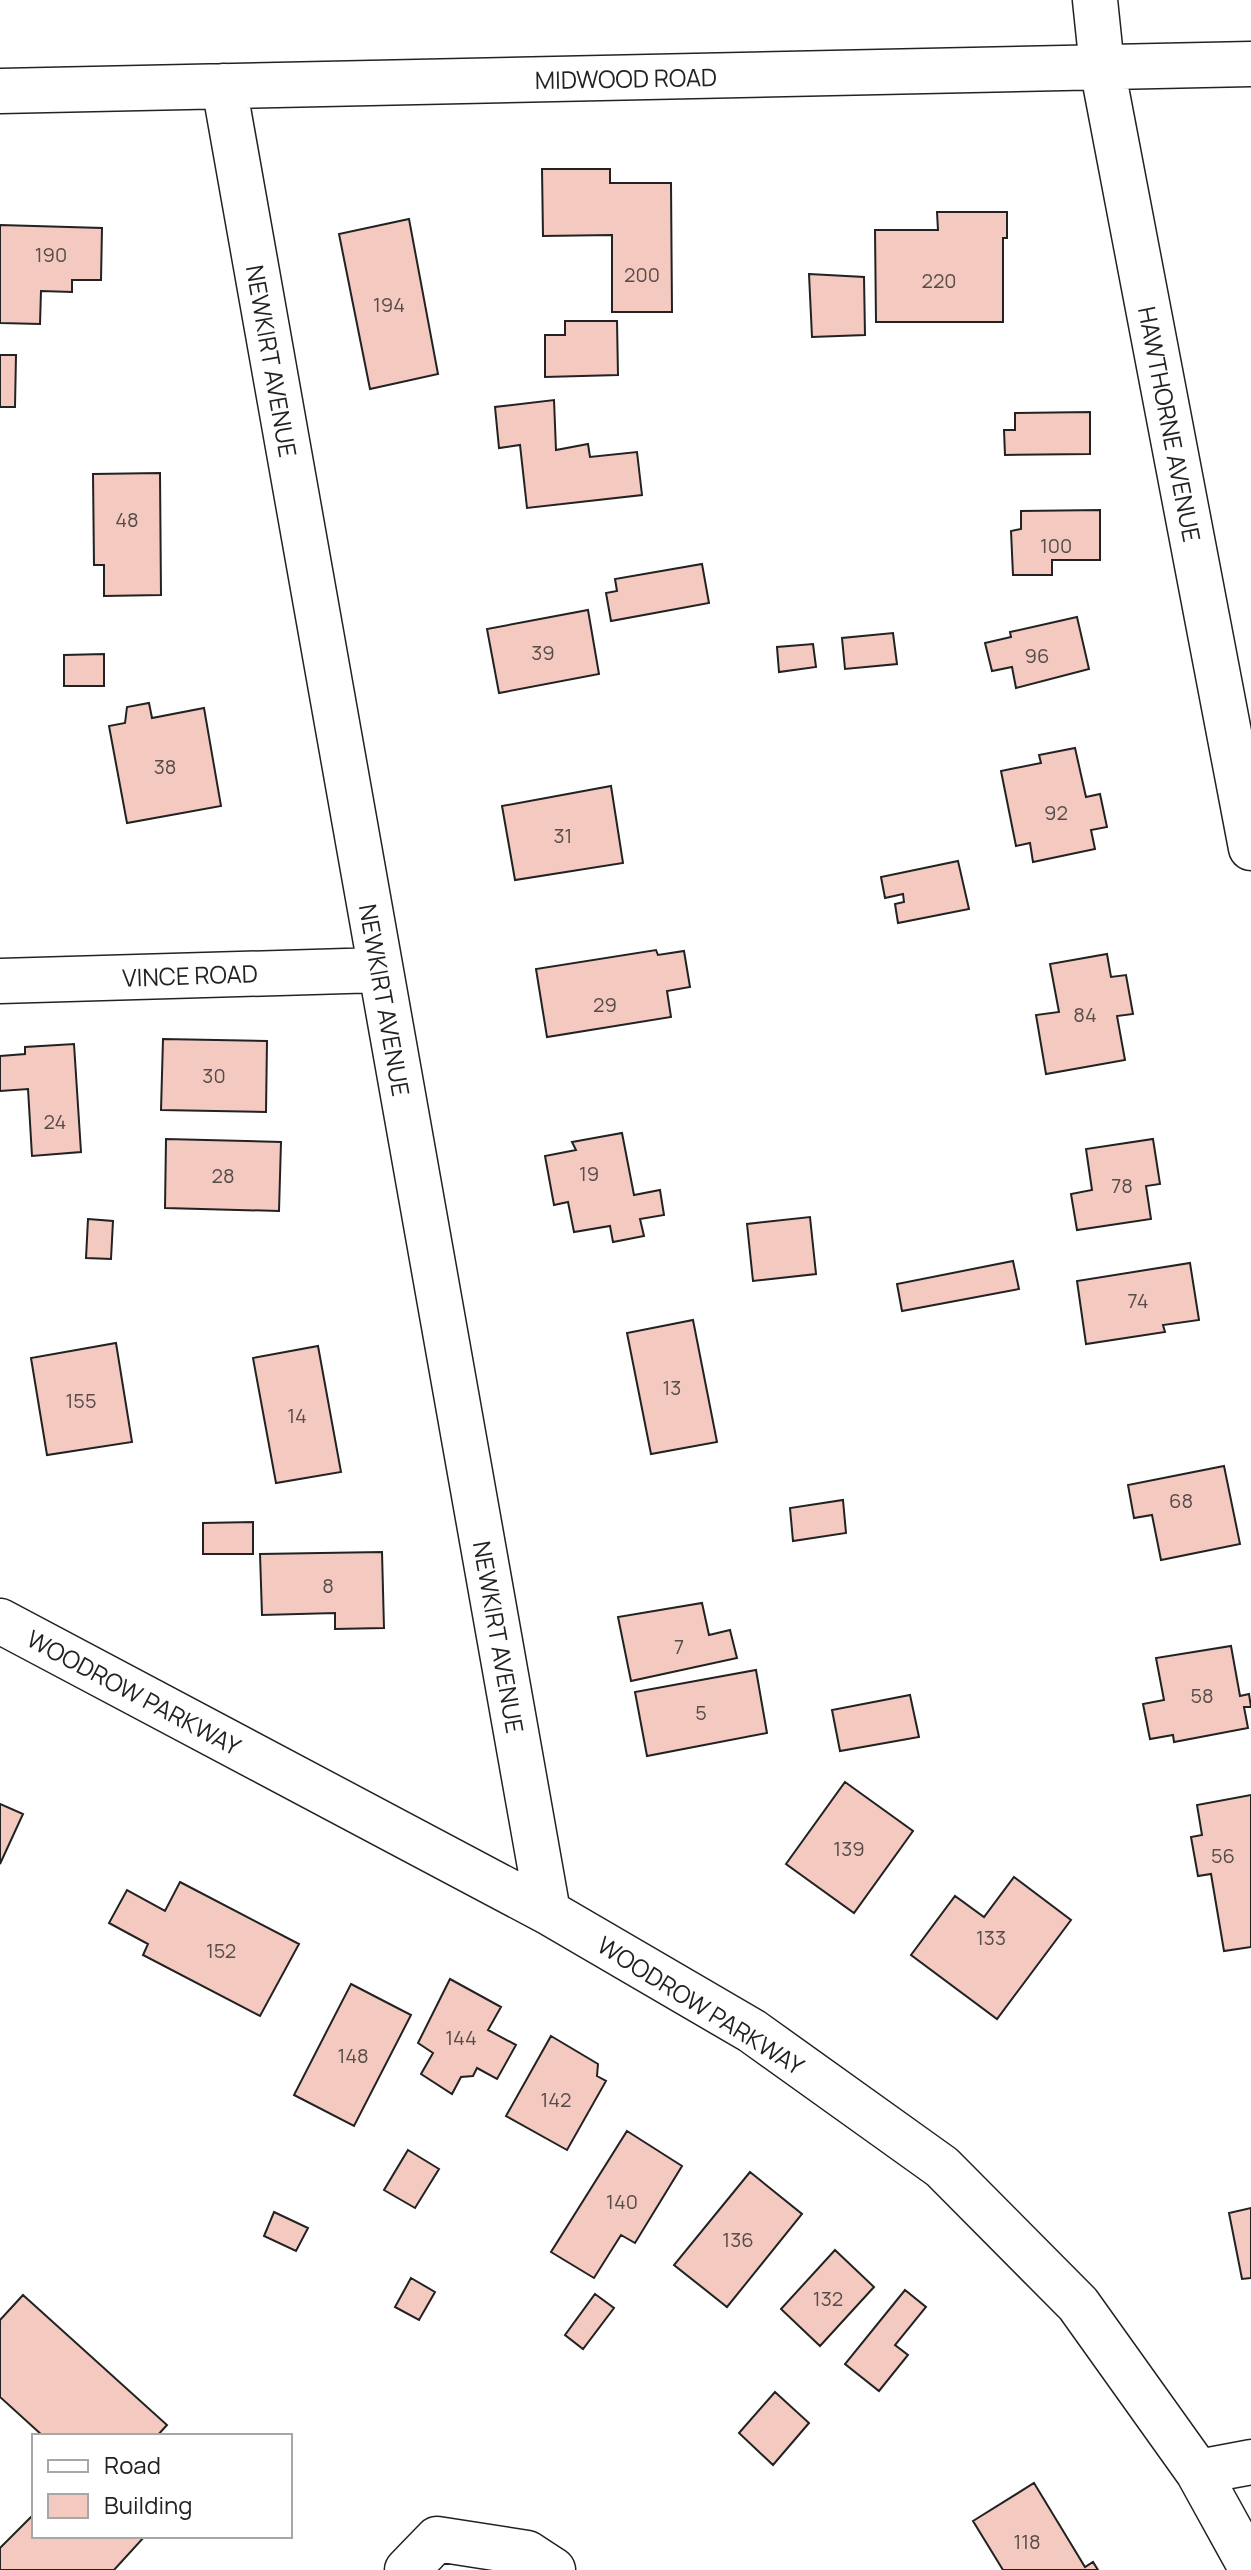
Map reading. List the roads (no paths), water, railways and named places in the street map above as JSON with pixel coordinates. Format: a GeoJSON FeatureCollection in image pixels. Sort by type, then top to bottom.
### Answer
{"type":"FeatureCollection","features":[{"type":"Feature","properties":{"kind":"street","name":"HAWTHORNE AVENUE"},"geometry":{"type":"LineString","coordinates":[[1095,0],[1102,67],[1251,848]]}},
{"type":"Feature","properties":{"kind":"street","name":"MIDWOOD ROAD"},"geometry":{"type":"LineString","coordinates":[[0,91],[1251,64]]}},
{"type":"Feature","properties":{"kind":"street","name":"NEWKIRT AVENUE"},"geometry":{"type":"LineString","coordinates":[[224,86],[548,1912]]}},
{"type":"Feature","properties":{"kind":"street","name":"VINCE ROAD"},"geometry":{"type":"LineString","coordinates":[[0,981],[380,970]]}},
{"type":"Feature","properties":{"kind":"street","name":"WOODROW PARKWAY"},"geometry":{"type":"LineString","coordinates":[[0,1621],[548,1912],[752,2031],[942,2167],[1078,2304],[1198,2472],[1251,2568]]}},
{"type":"Feature","properties":{"kind":"street"},"geometry":{"type":"LineString","coordinates":[[1198,2472],[1251,2462]]}},
{"type":"Feature","properties":{"kind":"street"},"geometry":{"type":"LineString","coordinates":[[407,2570],[437,2539],[527,2553],[553,2570]]}}]}
